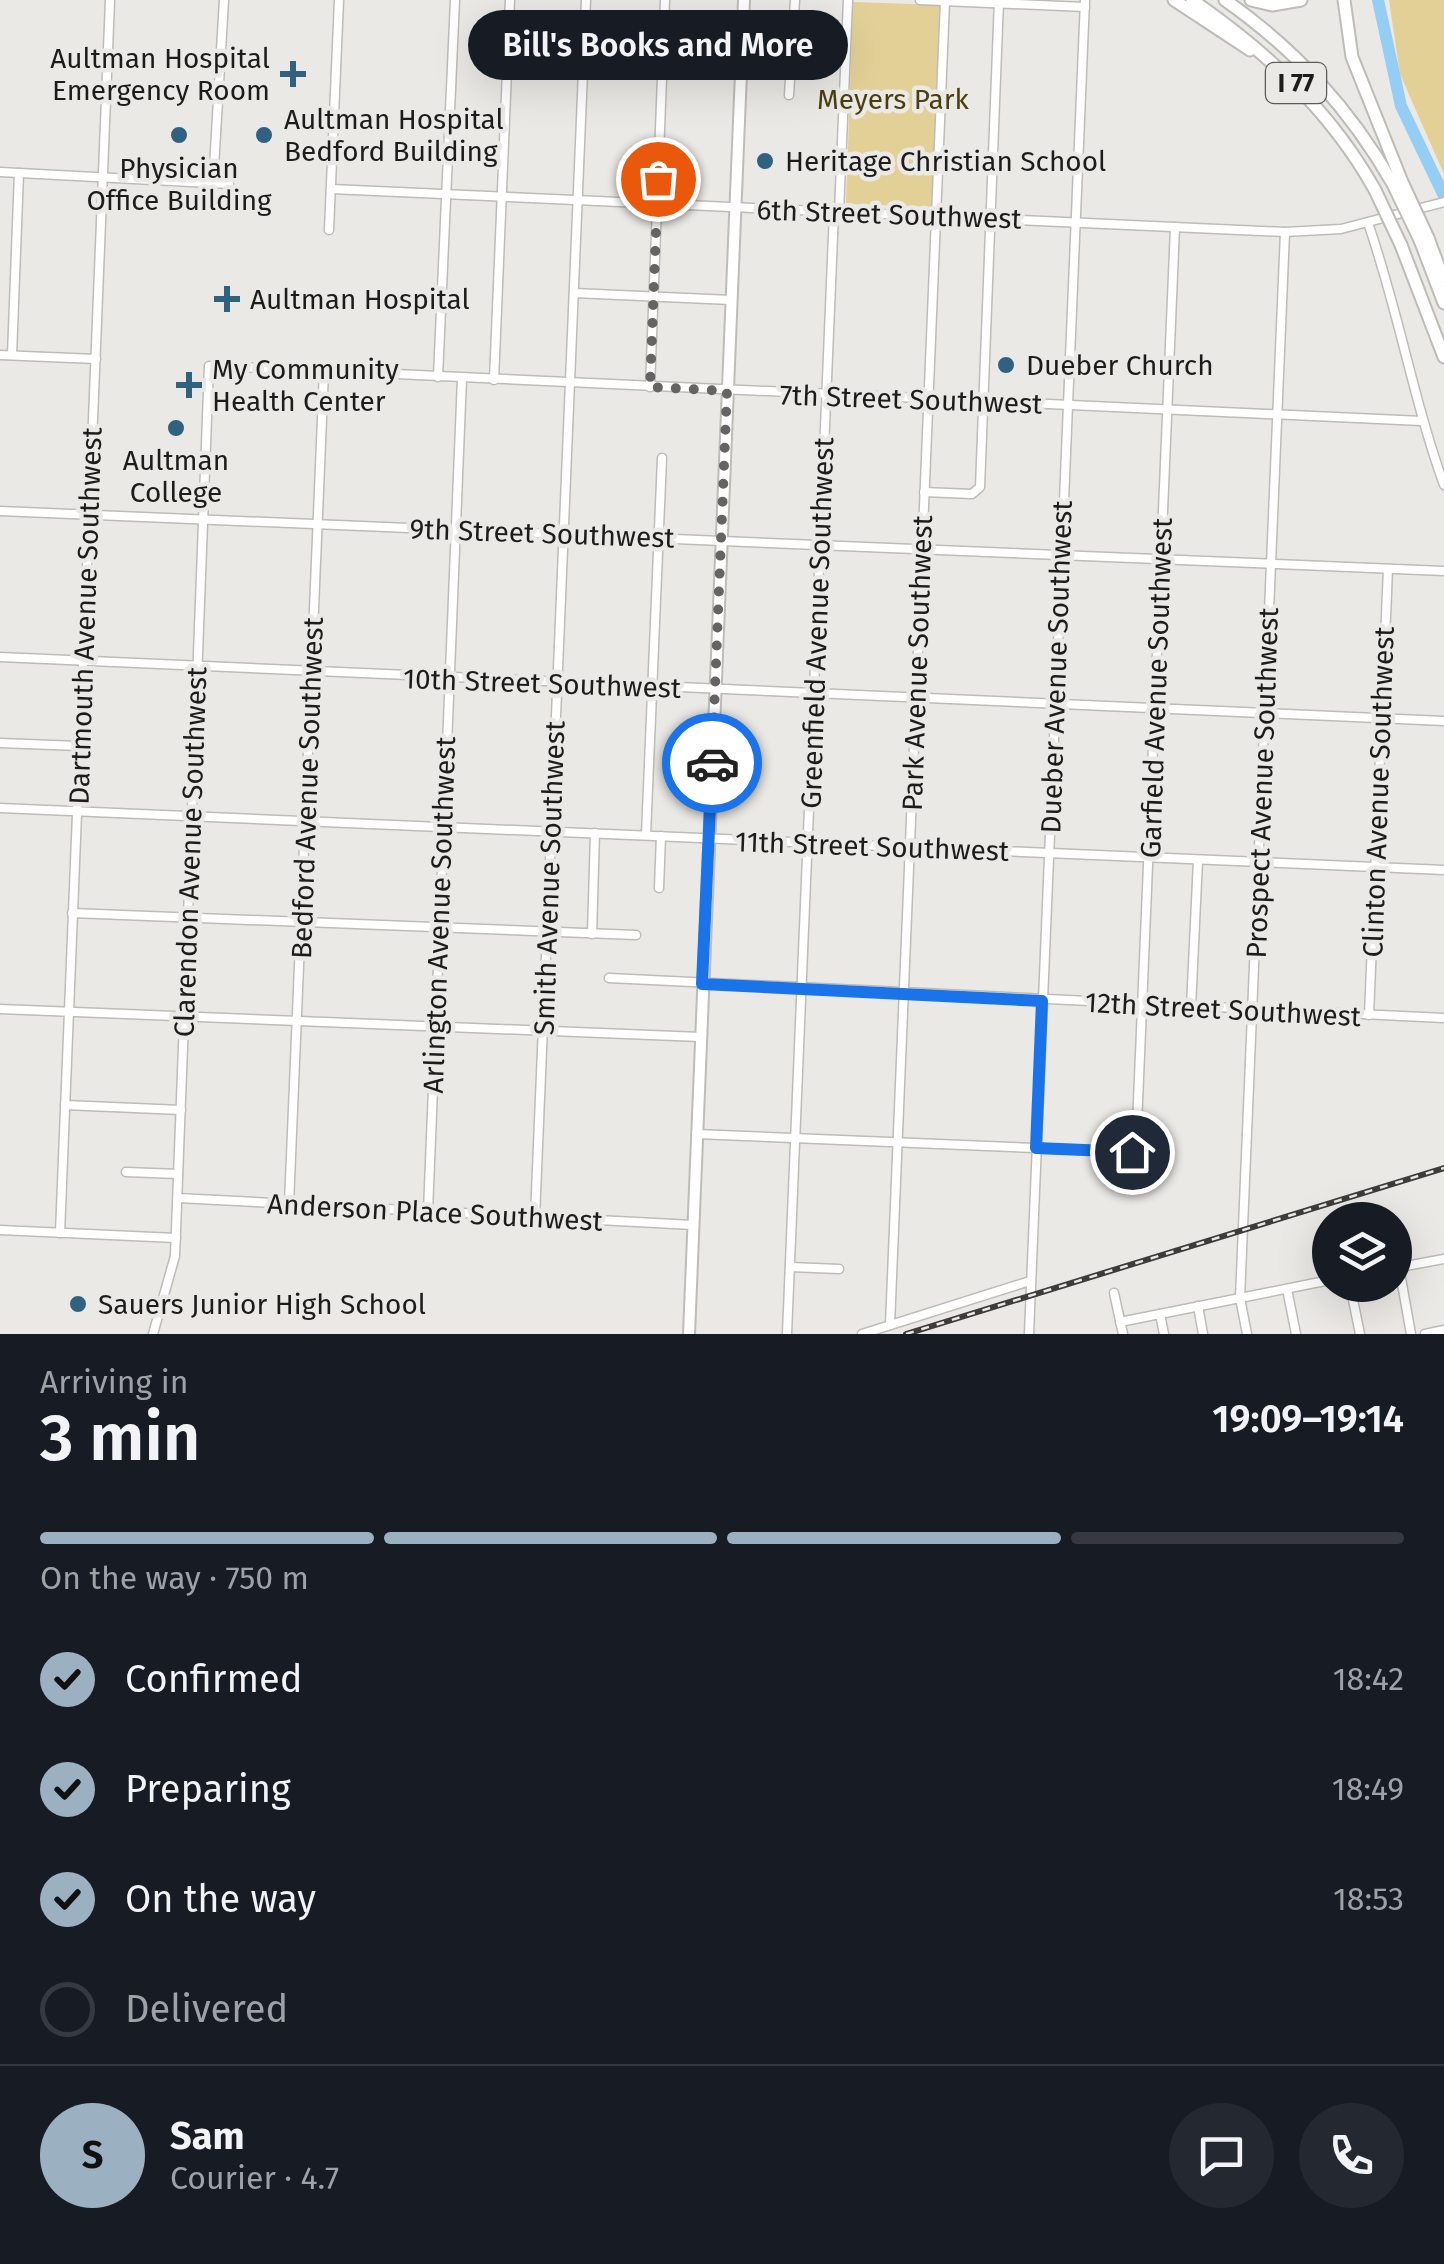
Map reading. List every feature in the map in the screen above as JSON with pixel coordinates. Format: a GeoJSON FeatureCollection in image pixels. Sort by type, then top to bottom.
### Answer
{"type":"FeatureCollection","features":[{"type":"Feature","properties":{"kind":"highway"},"geometry":{"type":"LineString","coordinates":[[1174,0],[1273,62]]}},
{"type":"Feature","properties":{"kind":"highway","name":"I 77"},"geometry":{"type":"LineString","coordinates":[[1192,0],[1273,62],[1329,120],[1375,190],[1401,245],[1444,358]]}},
{"type":"Feature","properties":{"kind":"highway","name":"I 77"},"geometry":{"type":"LineString","coordinates":[[1225,0],[1322,82],[1398,183],[1424,239],[1444,303]]}},
{"type":"Feature","properties":{"kind":"highway"},"geometry":{"type":"LineString","coordinates":[[1251,0],[1272,5],[1301,0]]}},
{"type":"Feature","properties":{"kind":"highway"},"geometry":{"type":"LineString","coordinates":[[1344,0],[1357,74],[1398,183]]}},
{"type":"Feature","properties":{"kind":"highway"},"geometry":{"type":"LineString","coordinates":[[1424,239],[1444,281]]}},
{"type":"Feature","properties":{"kind":"main road"},"geometry":{"type":"LineString","coordinates":[[688,1334],[744,0]]}},
{"type":"Feature","properties":{"kind":"street","name":"Dartmouth Avenue Southwest"},"geometry":{"type":"LineString","coordinates":[[60,1232],[110,0]]}},
{"type":"Feature","properties":{"kind":"street"},"geometry":{"type":"LineString","coordinates":[[215,182],[224,0]]}},
{"type":"Feature","properties":{"kind":"street"},"geometry":{"type":"LineString","coordinates":[[329,230],[339,0]]}},
{"type":"Feature","properties":{"kind":"street"},"geometry":{"type":"LineString","coordinates":[[438,377],[454,0]]}},
{"type":"Feature","properties":{"kind":"street"},"geometry":{"type":"LineString","coordinates":[[494,380],[510,0]]}},
{"type":"Feature","properties":{"kind":"street","name":"Smith Avenue Southwest"},"geometry":{"type":"LineString","coordinates":[[535,1216],[586,0]]}},
{"type":"Feature","properties":{"kind":"street"},"geometry":{"type":"LineString","coordinates":[[650,387],[664,0]]}},
{"type":"Feature","properties":{"kind":"street"},"geometry":{"type":"LineString","coordinates":[[789,95],[795,0]]}},
{"type":"Feature","properties":{"kind":"street","name":"Greenfield Avenue Southwest"},"geometry":{"type":"LineString","coordinates":[[788,1334],[820,545],[848,0]]}},
{"type":"Feature","properties":{"kind":"street"},"geometry":{"type":"LineString","coordinates":[[925,0],[1085,3]]}},
{"type":"Feature","properties":{"kind":"street","name":"Park Avenue Southwest"},"geometry":{"type":"LineString","coordinates":[[890,1325],[945,1]]}},
{"type":"Feature","properties":{"kind":"street"},"geometry":{"type":"LineString","coordinates":[[924,492],[978,492],[999,2]]}},
{"type":"Feature","properties":{"kind":"street","name":"Dueber Avenue Southwest"},"geometry":{"type":"LineString","coordinates":[[1028,1334],[1085,3]]}},
{"type":"Feature","properties":{"kind":"street"},"geometry":{"type":"LineString","coordinates":[[0,172],[233,185]]}},
{"type":"Feature","properties":{"kind":"street"},"geometry":{"type":"LineString","coordinates":[[12,356],[20,173]]}},
{"type":"Feature","properties":{"kind":"street","name":"6th Street Southwest"},"geometry":{"type":"LineString","coordinates":[[331,189],[1284,232],[1368,223],[1444,202]]}},
{"type":"Feature","properties":{"kind":"street"},"geometry":{"type":"LineString","coordinates":[[1368,223],[1392,297],[1422,421],[1444,485]]}},
{"type":"Feature","properties":{"kind":"street","name":"Garfield Avenue Southwest"},"geometry":{"type":"LineString","coordinates":[[1036,1148],[1130,1152],[1136,1149],[1175,227]]}},
{"type":"Feature","properties":{"kind":"street","name":"Prospect Avenue Southwest"},"geometry":{"type":"LineString","coordinates":[[1247,1334],[1240,1298],[1284,232]]}},
{"type":"Feature","properties":{"kind":"street"},"geometry":{"type":"LineString","coordinates":[[574,293],[731,300]]}},
{"type":"Feature","properties":{"kind":"street"},"geometry":{"type":"LineString","coordinates":[[0,355],[96,359]]}},
{"type":"Feature","properties":{"kind":"street","name":"7th Street Southwest"},"geometry":{"type":"LineString","coordinates":[[215,366],[1422,421]]}},
{"type":"Feature","properties":{"kind":"street","name":"Clarendon Avenue Southwest"},"geometry":{"type":"LineString","coordinates":[[153,1334],[170,1289],[176,1238],[203,519],[215,366]]}},
{"type":"Feature","properties":{"kind":"street","name":"Bedford Avenue Southwest"},"geometry":{"type":"LineString","coordinates":[[289,1204],[324,371]]}},
{"type":"Feature","properties":{"kind":"street","name":"Arlington Avenue Southwest"},"geometry":{"type":"LineString","coordinates":[[428,1211],[462,378]]}},
{"type":"Feature","properties":{"kind":"street"},"geometry":{"type":"LineString","coordinates":[[646,835],[662,458]]}},
{"type":"Feature","properties":{"kind":"street","name":"9th Street Southwest"},"geometry":{"type":"LineString","coordinates":[[0,511],[1444,572]]}},
{"type":"Feature","properties":{"kind":"street","name":"Clinton Avenue Southwest"},"geometry":{"type":"LineString","coordinates":[[1369,1016],[1388,569]]}},
{"type":"Feature","properties":{"kind":"street","name":"10th Street Southwest"},"geometry":{"type":"LineString","coordinates":[[0,657],[1444,721]]}},
{"type":"Feature","properties":{"kind":"street"},"geometry":{"type":"LineString","coordinates":[[0,743],[79,746]]}},
{"type":"Feature","properties":{"kind":"street","name":"11th Street Southwest"},"geometry":{"type":"LineString","coordinates":[[0,808],[1444,870]]}},
{"type":"Feature","properties":{"kind":"street"},"geometry":{"type":"LineString","coordinates":[[592,934],[595,832]]}},
{"type":"Feature","properties":{"kind":"street"},"geometry":{"type":"LineString","coordinates":[[659,888],[661,836]]}},
{"type":"Feature","properties":{"kind":"street"},"geometry":{"type":"LineString","coordinates":[[1191,1007],[1198,860]]}},
{"type":"Feature","properties":{"kind":"street"},"geometry":{"type":"LineString","coordinates":[[72,913],[636,935]]}},
{"type":"Feature","properties":{"kind":"street","name":"12th Street Southwest"},"geometry":{"type":"LineString","coordinates":[[610,978],[802,991],[1444,1018]]}},
{"type":"Feature","properties":{"kind":"street"},"geometry":{"type":"LineString","coordinates":[[0,1009],[434,1030],[700,1037]]}},
{"type":"Feature","properties":{"kind":"street"},"geometry":{"type":"LineString","coordinates":[[66,1104],[181,1110]]}},
{"type":"Feature","properties":{"kind":"street"},"geometry":{"type":"LineString","coordinates":[[696,1134],[1036,1148]]}},
{"type":"Feature","properties":{"kind":"street"},"geometry":{"type":"LineString","coordinates":[[126,1172],[178,1174]]}},
{"type":"Feature","properties":{"kind":"street","name":"Anderson Place Southwest"},"geometry":{"type":"LineString","coordinates":[[178,1198],[692,1225]]}},
{"type":"Feature","properties":{"kind":"street"},"geometry":{"type":"LineString","coordinates":[[0,1230],[176,1238]]}},
{"type":"Feature","properties":{"kind":"street"},"geometry":{"type":"LineString","coordinates":[[1412,1265],[1444,1259]]}},
{"type":"Feature","properties":{"kind":"street"},"geometry":{"type":"LineString","coordinates":[[790,1267],[840,1270]]}},
{"type":"Feature","properties":{"kind":"street"},"geometry":{"type":"LineString","coordinates":[[862,1334],[1030,1282]]}},
{"type":"Feature","properties":{"kind":"street"},"geometry":{"type":"LineString","coordinates":[[1120,1322],[1312,1283]]}},
{"type":"Feature","properties":{"kind":"street"},"geometry":{"type":"LineString","coordinates":[[1287,1288],[1296,1334]]}},
{"type":"Feature","properties":{"kind":"street"},"geometry":{"type":"LineString","coordinates":[[1114,1292],[1123,1334]]}},
{"type":"Feature","properties":{"kind":"street"},"geometry":{"type":"LineString","coordinates":[[1353,1302],[1360,1334]]}},
{"type":"Feature","properties":{"kind":"street"},"geometry":{"type":"LineString","coordinates":[[1404,1302],[1411,1334]]}},
{"type":"Feature","properties":{"kind":"street"},"geometry":{"type":"LineString","coordinates":[[1198,1306],[1204,1334]]}},
{"type":"Feature","properties":{"kind":"street"},"geometry":{"type":"LineString","coordinates":[[1160,1314],[1164,1334]]}},
{"type":"Feature","properties":{"kind":"street"},"geometry":{"type":"LineString","coordinates":[[1425,1334],[1443,1332]]}},
{"type":"Feature","properties":{"kind":"green space"},"geometry":{"type":"Polygon","coordinates":[[[1389,0],[1444,0],[1444,174],[1400,74],[1389,0]]]}},
{"type":"Feature","properties":{"kind":"green space","name":"Meyers Park"},"geometry":{"type":"Polygon","coordinates":[[[853,2],[940,5],[932,207],[846,204],[853,2]]]}},
{"type":"Feature","properties":{"kind":"waterway"},"geometry":{"type":"LineString","coordinates":[[1378,0],[1401,106],[1444,196]]}},
{"type":"Feature","properties":{"kind":"railway"},"geometry":{"type":"LineString","coordinates":[[906,1334],[1444,1168]]}},
{"type":"Feature","properties":{"kind":"way so far"},"geometry":{"type":"LineString","coordinates":[[658,179],[650,387],[727,391],[712,763]]}},
{"type":"Feature","properties":{"kind":"place","name":"Aultman Hospital Emergency Room"},"geometry":{"type":"Point","coordinates":[293,74]}},
{"type":"Feature","properties":{"kind":"place","name":"Physician Office Building"},"geometry":{"type":"Point","coordinates":[179,135]}},
{"type":"Feature","properties":{"kind":"place","name":"Aultman Hospital Bedford Building"},"geometry":{"type":"Point","coordinates":[264,135]}},
{"type":"Feature","properties":{"kind":"place","name":"Heritage Christian School"},"geometry":{"type":"Point","coordinates":[765,161]}},
{"type":"Feature","properties":{"kind":"place","name":"Bill's Books and More"},"geometry":{"type":"Point","coordinates":[658,179]}},
{"type":"Feature","properties":{"kind":"place","name":"Aultman Hospital"},"geometry":{"type":"Point","coordinates":[227,299]}},
{"type":"Feature","properties":{"kind":"place","name":"Dueber Church"},"geometry":{"type":"Point","coordinates":[1006,365]}},
{"type":"Feature","properties":{"kind":"place","name":"My Community Health Center"},"geometry":{"type":"Point","coordinates":[189,385]}},
{"type":"Feature","properties":{"kind":"place","name":"Aultman College"},"geometry":{"type":"Point","coordinates":[176,428]}},
{"type":"Feature","properties":{"kind":"place","name":"Sauers Junior High School"},"geometry":{"type":"Point","coordinates":[78,1304]}},
{"type":"Feature","properties":{"kind":"route"},"geometry":{"type":"LineString","coordinates":[[712,763],[702,984],[1042,1001],[1036,1148],[1132,1152]]}}]}
